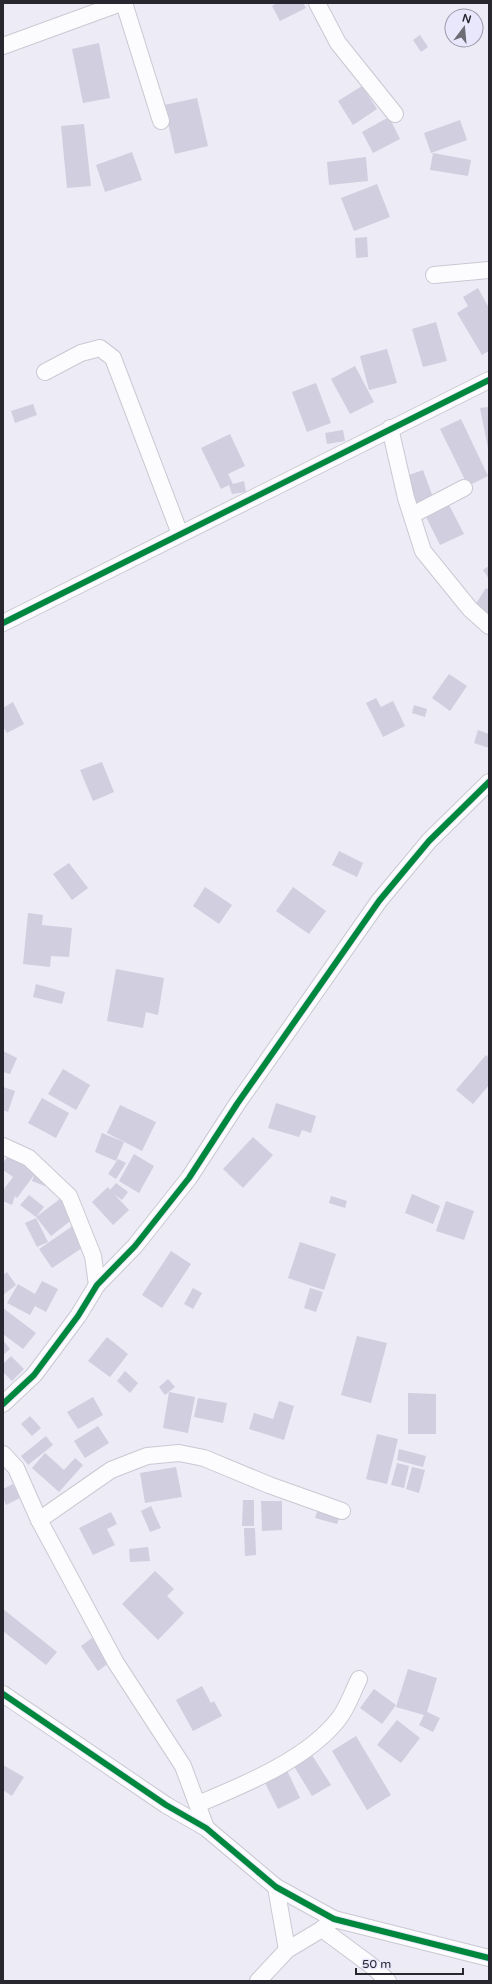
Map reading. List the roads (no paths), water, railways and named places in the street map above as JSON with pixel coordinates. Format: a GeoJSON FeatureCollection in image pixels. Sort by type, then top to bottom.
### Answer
{"type":"FeatureCollection","features":[{"type":"Feature","properties":{"kind":"street"},"geometry":{"type":"LineString","coordinates":[[317,3],[338,43],[395,114]]}},
{"type":"Feature","properties":{"kind":"street"},"geometry":{"type":"LineString","coordinates":[[3,46],[116,4],[161,121]]}},
{"type":"Feature","properties":{"kind":"street"},"geometry":{"type":"LineString","coordinates":[[434,275],[489,270]]}},
{"type":"Feature","properties":{"kind":"street"},"geometry":{"type":"LineString","coordinates":[[44,372],[81,353],[100,348],[113,358],[180,534]]}},
{"type":"Feature","properties":{"kind":"street"},"geometry":{"type":"LineString","coordinates":[[3,623],[390,428],[489,380]]}},
{"type":"Feature","properties":{"kind":"street"},"geometry":{"type":"LineString","coordinates":[[390,428],[412,515],[423,551],[470,608],[489,626]]}},
{"type":"Feature","properties":{"kind":"street"},"geometry":{"type":"LineString","coordinates":[[412,515],[464,488]]}},
{"type":"Feature","properties":{"kind":"street"},"geometry":{"type":"LineString","coordinates":[[3,1404],[34,1375],[78,1316],[97,1285],[135,1246],[189,1178],[236,1104],[379,901],[429,841],[489,782]]}},
{"type":"Feature","properties":{"kind":"street"},"geometry":{"type":"LineString","coordinates":[[3,1146],[29,1158],[69,1196],[93,1256],[97,1285]]}},
{"type":"Feature","properties":{"kind":"street"},"geometry":{"type":"LineString","coordinates":[[39,1520],[111,1470],[147,1456],[178,1453],[204,1458],[269,1485],[342,1511]]}},
{"type":"Feature","properties":{"kind":"street"},"geometry":{"type":"LineString","coordinates":[[3,1454],[16,1468],[39,1520],[116,1662],[183,1766],[206,1828]]}},
{"type":"Feature","properties":{"kind":"street"},"geometry":{"type":"LineString","coordinates":[[198,1804],[240,1787],[296,1756],[325,1735],[341,1716],[359,1679]]}},
{"type":"Feature","properties":{"kind":"street"},"geometry":{"type":"LineString","coordinates":[[3,1694],[166,1804],[206,1828],[276,1887],[328,1924],[388,1981]]}},
{"type":"Feature","properties":{"kind":"street"},"geometry":{"type":"LineString","coordinates":[[276,1887],[287,1950]]}},
{"type":"Feature","properties":{"kind":"street"},"geometry":{"type":"LineString","coordinates":[[258,1981],[287,1950],[328,1924],[489,1958]]}}]}
